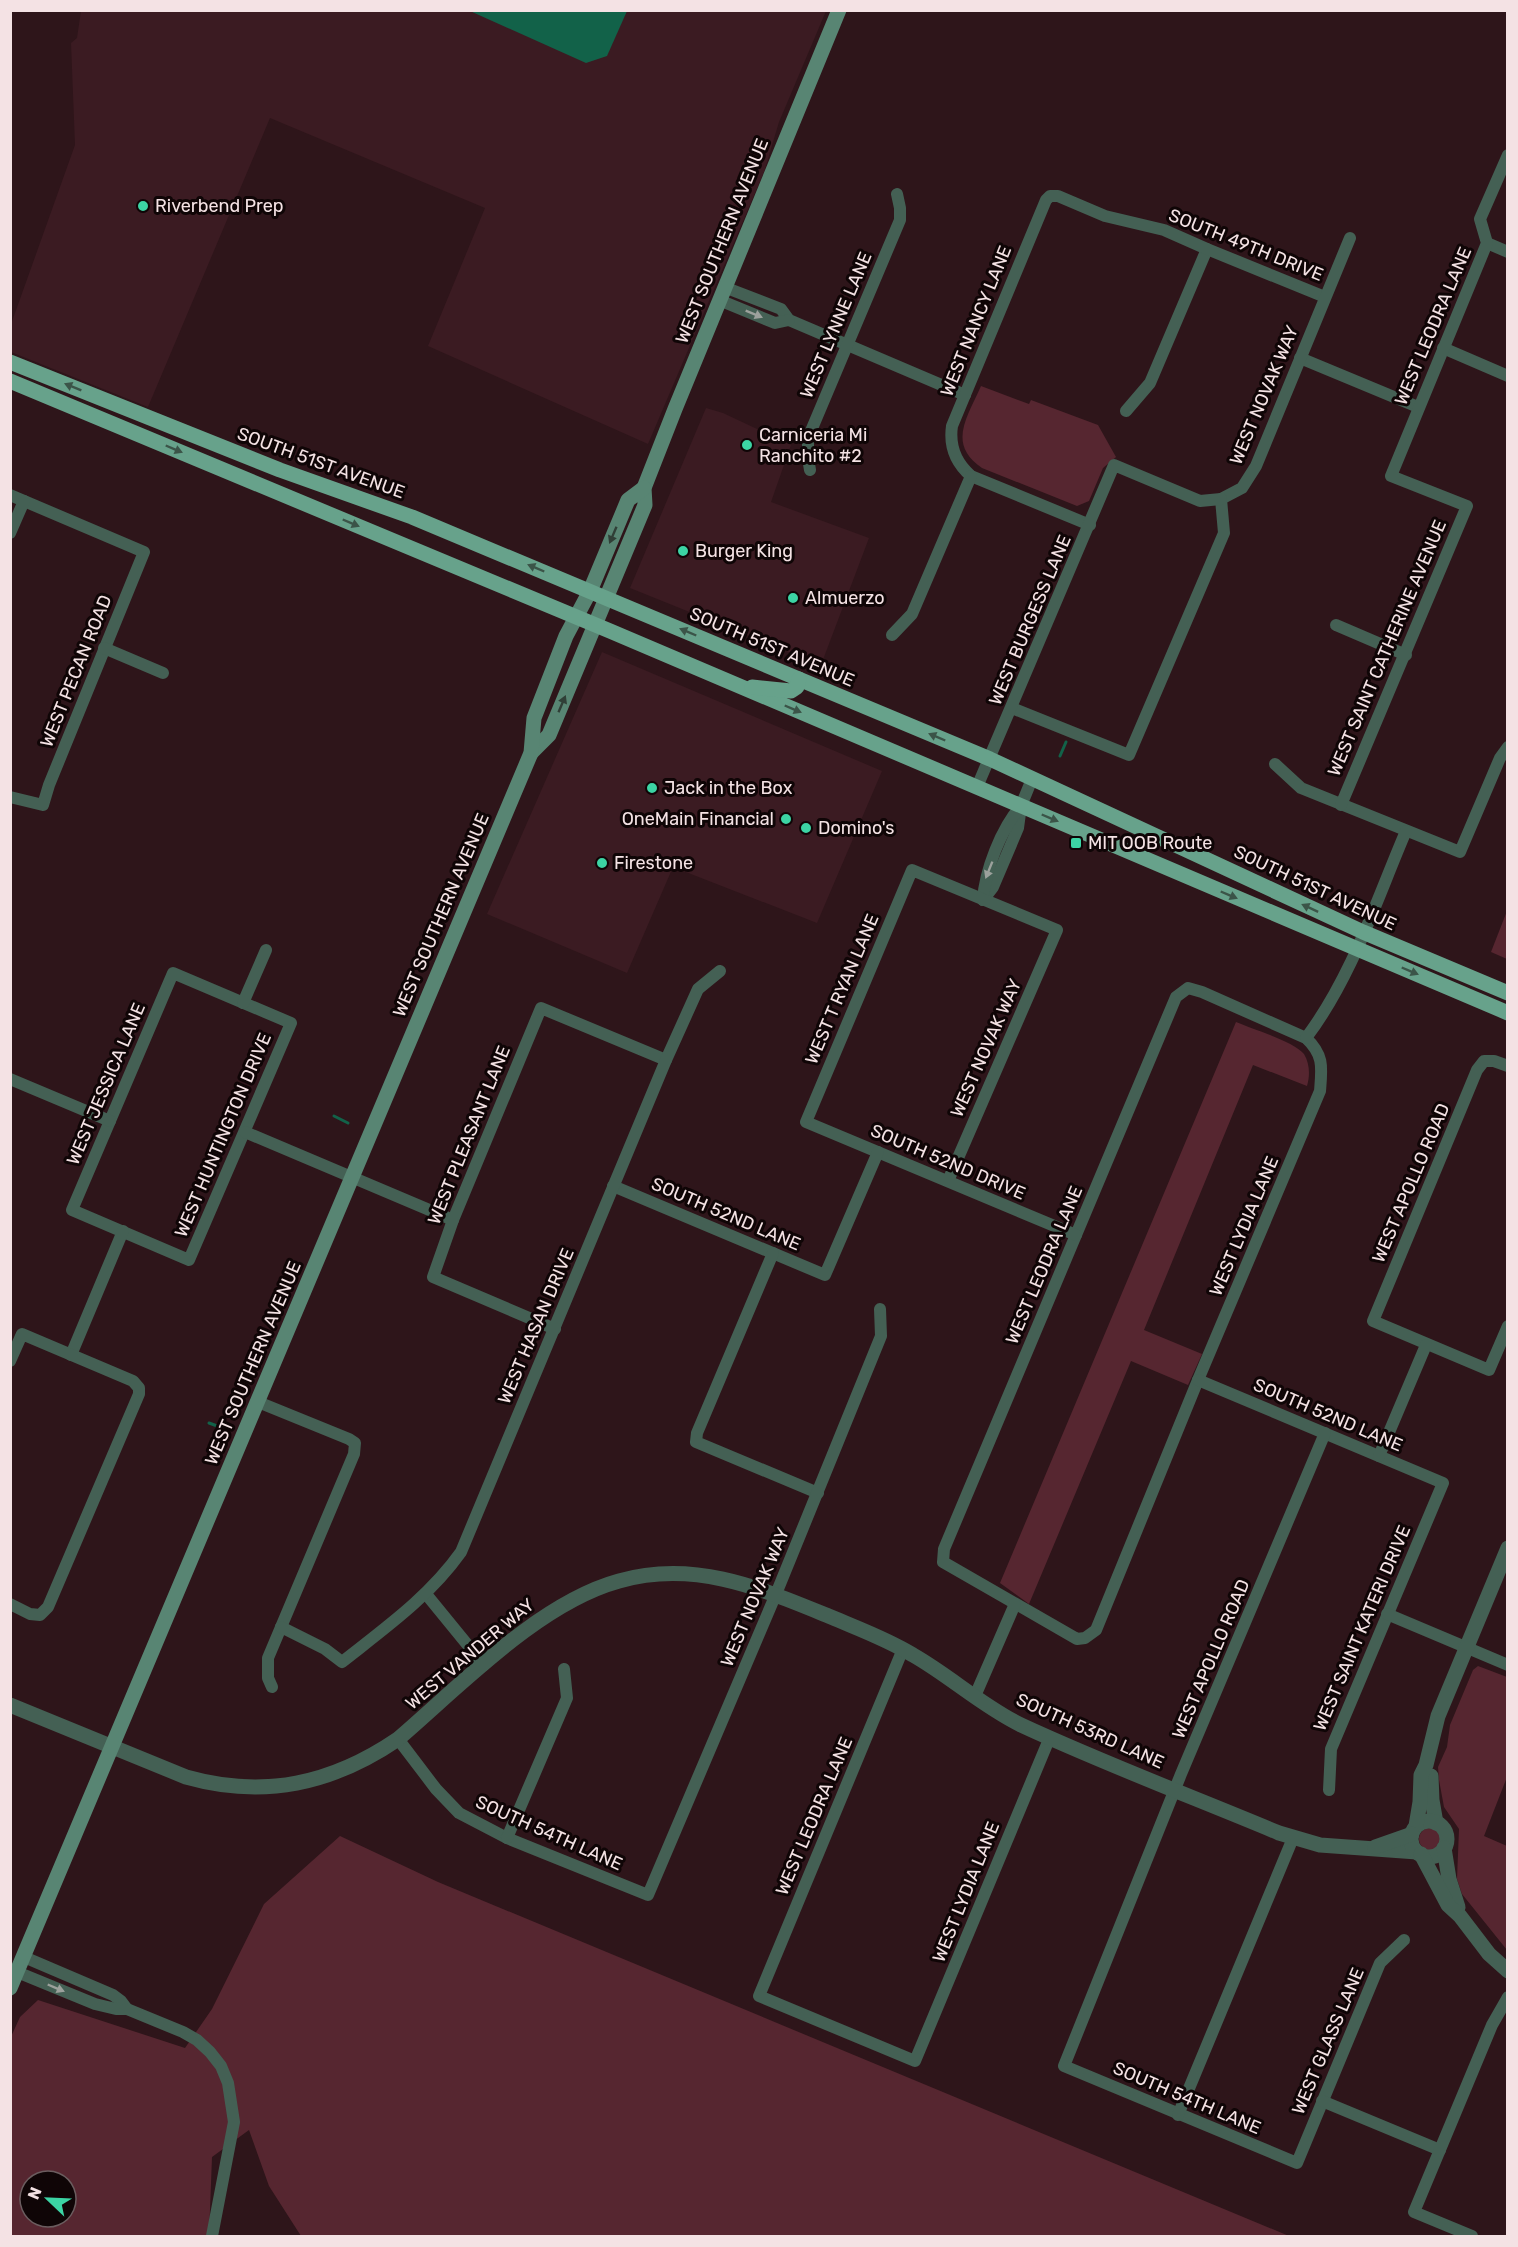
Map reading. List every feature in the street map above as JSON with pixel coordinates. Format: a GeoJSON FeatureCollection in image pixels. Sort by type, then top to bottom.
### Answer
{"type":"FeatureCollection","features":[{"type":"Feature","properties":{"kind":"main road","name":"WEST SOUTHERN AVENUE"},"geometry":{"type":"LineString","coordinates":[[531,753],[549,735],[645,505],[644,488],[839,10]]}},
{"type":"Feature","properties":{"kind":"main road","name":"SOUTH 51ST AVENUE"},"geometry":{"type":"LineString","coordinates":[[10,362],[280,470],[412,517],[990,759],[1363,933],[1508,993]]}},
{"type":"Feature","properties":{"kind":"main road","name":"SOUTH 51ST AVENUE"},"geometry":{"type":"LineString","coordinates":[[10,381],[595,625],[1508,1012]]}},
{"type":"Feature","properties":{"kind":"main road"},"geometry":{"type":"LineString","coordinates":[[272,490],[280,470]]}},
{"type":"Feature","properties":{"kind":"main road","name":"WEST SOUTHERN AVENUE"},"geometry":{"type":"LineString","coordinates":[[10,1988],[531,753],[534,718],[566,636],[590,591],[628,500],[644,488]]}},
{"type":"Feature","properties":{"kind":"main road"},"geometry":{"type":"LineString","coordinates":[[737,686],[791,691],[796,687],[799,679]]}},
{"type":"Feature","properties":{"kind":"street","name":"WEST LEODRA LANE"},"geometry":{"type":"LineString","coordinates":[[1467,506],[1390,476],[1487,243],[1480,219],[1508,155]]}},
{"type":"Feature","properties":{"kind":"street","name":"WEST LYNNE LANE"},"geometry":{"type":"LineString","coordinates":[[810,470],[808,438],[900,220],[897,194]]}},
{"type":"Feature","properties":{"kind":"street","name":"SOUTH 49TH DRIVE"},"geometry":{"type":"LineString","coordinates":[[1050,196],[1058,196],[1105,216],[1164,230],[1325,297]]}},
{"type":"Feature","properties":{"kind":"street","name":"WEST NANCY LANE"},"geometry":{"type":"LineString","coordinates":[[971,476],[958,462],[954,453],[952,426],[1044,204],[1050,196]]}},
{"type":"Feature","properties":{"kind":"street","name":"WEST NOVAK WAY"},"geometry":{"type":"LineString","coordinates":[[1221,500],[1242,488],[1256,466],[1350,238]]}},
{"type":"Feature","properties":{"kind":"street"},"geometry":{"type":"LineString","coordinates":[[1487,243],[1508,252]]}},
{"type":"Feature","properties":{"kind":"street"},"geometry":{"type":"LineString","coordinates":[[1126,411],[1150,383],[1207,249]]}},
{"type":"Feature","properties":{"kind":"street"},"geometry":{"type":"LineString","coordinates":[[722,293],[781,309],[789,320],[965,394]]}},
{"type":"Feature","properties":{"kind":"street"},"geometry":{"type":"LineString","coordinates":[[1443,348],[1508,376]]}},
{"type":"Feature","properties":{"kind":"street"},"geometry":{"type":"LineString","coordinates":[[1300,358],[1418,407]]}},
{"type":"Feature","properties":{"kind":"street","name":"WEST BURGESS LANE"},"geometry":{"type":"LineString","coordinates":[[977,787],[1114,465],[1200,501],[1221,500]]}},
{"type":"Feature","properties":{"kind":"street"},"geometry":{"type":"LineString","coordinates":[[892,635],[912,614],[971,476],[1090,525]]}},
{"type":"Feature","properties":{"kind":"street"},"geometry":{"type":"LineString","coordinates":[[10,495],[24,501],[10,533]]}},
{"type":"Feature","properties":{"kind":"street"},"geometry":{"type":"LineString","coordinates":[[1012,708],[1129,755],[1224,533],[1221,500]]}},
{"type":"Feature","properties":{"kind":"street","name":"WEST PECAN ROAD"},"geometry":{"type":"LineString","coordinates":[[10,797],[43,805],[144,552],[24,501]]}},
{"type":"Feature","properties":{"kind":"street","name":"WEST SAINT CATHERINE AVENUE"},"geometry":{"type":"LineString","coordinates":[[1341,805],[1467,506]]}},
{"type":"Feature","properties":{"kind":"street"},"geometry":{"type":"LineString","coordinates":[[1336,625],[1406,655]]}},
{"type":"Feature","properties":{"kind":"street"},"geometry":{"type":"LineString","coordinates":[[104,648],[163,673]]}},
{"type":"Feature","properties":{"kind":"street"},"geometry":{"type":"LineString","coordinates":[[1275,764],[1301,788],[1460,852],[1500,758],[1508,747]]}},
{"type":"Feature","properties":{"kind":"street"},"geometry":{"type":"LineString","coordinates":[[983,900],[993,886],[1018,828],[1021,806],[1032,779]]}},
{"type":"Feature","properties":{"kind":"street"},"geometry":{"type":"LineString","coordinates":[[1306,1038],[1326,1011],[1356,949],[1406,831]]}},
{"type":"Feature","properties":{"kind":"street","name":"WEST T RYAN LANE"},"geometry":{"type":"LineString","coordinates":[[806,1122],[912,870],[983,900]]}},
{"type":"Feature","properties":{"kind":"street","name":"WEST NOVAK WAY"},"geometry":{"type":"LineString","coordinates":[[948,1181],[1057,930],[983,900]]}},
{"type":"Feature","properties":{"kind":"street"},"geometry":{"type":"LineString","coordinates":[[243,1003],[266,950]]}},
{"type":"Feature","properties":{"kind":"street","name":"WEST HASAN DRIVE"},"geometry":{"type":"LineString","coordinates":[[281,1627],[325,1648],[342,1662],[426,1594],[447,1572],[461,1552],[666,1060],[698,990],[720,971]]}},
{"type":"Feature","properties":{"kind":"street","name":"WEST JESSICA LANE"},"geometry":{"type":"LineString","coordinates":[[123,1231],[72,1210],[173,973],[243,1003]]}},
{"type":"Feature","properties":{"kind":"street","name":"WEST LEODRA LANE"},"geometry":{"type":"LineString","coordinates":[[1015,1604],[943,1562],[944,1549],[1176,997],[1188,988],[1202,992],[1306,1038]]}},
{"type":"Feature","properties":{"kind":"street","name":"WEST HUNTINGTON DRIVE"},"geometry":{"type":"LineString","coordinates":[[123,1231],[189,1260],[291,1023],[243,1003]]}},
{"type":"Feature","properties":{"kind":"street","name":"WEST PLEASANT LANE"},"geometry":{"type":"LineString","coordinates":[[555,1329],[438,1281],[433,1276],[453,1220],[541,1008],[666,1060]]}},
{"type":"Feature","properties":{"kind":"street","name":"WEST LYDIA LANE"},"geometry":{"type":"LineString","coordinates":[[1015,1604],[1077,1639],[1085,1638],[1096,1630],[1320,1091],[1322,1062],[1317,1048],[1306,1038]]}},
{"type":"Feature","properties":{"kind":"street","name":"WEST APOLLO ROAD"},"geometry":{"type":"LineString","coordinates":[[1426,1345],[1373,1322],[1477,1070],[1484,1061],[1494,1061],[1508,1066]]}},
{"type":"Feature","properties":{"kind":"street"},"geometry":{"type":"LineString","coordinates":[[10,1079],[110,1121]]}},
{"type":"Feature","properties":{"kind":"street","name":"SOUTH 52ND DRIVE"},"geometry":{"type":"LineString","coordinates":[[806,1122],[1076,1235]]}},
{"type":"Feature","properties":{"kind":"street"},"geometry":{"type":"LineString","coordinates":[[245,1132],[453,1220]]}},
{"type":"Feature","properties":{"kind":"street","name":"SOUTH 52ND LANE"},"geometry":{"type":"LineString","coordinates":[[613,1186],[825,1275],[878,1152]]}},
{"type":"Feature","properties":{"kind":"street"},"geometry":{"type":"LineString","coordinates":[[71,1355],[123,1231]]}},
{"type":"Feature","properties":{"kind":"street"},"geometry":{"type":"LineString","coordinates":[[773,1253],[697,1433],[696,1442],[818,1493]]}},
{"type":"Feature","properties":{"kind":"street","name":"WEST NOVAK WAY"},"geometry":{"type":"LineString","coordinates":[[648,1895],[776,1594],[881,1336],[880,1308]]}},
{"type":"Feature","properties":{"kind":"street"},"geometry":{"type":"LineString","coordinates":[[1379,1456],[1426,1345],[1489,1370],[1508,1326]]}},
{"type":"Feature","properties":{"kind":"street"},"geometry":{"type":"LineString","coordinates":[[10,1361],[22,1334],[133,1382],[139,1388],[139,1394],[48,1607],[40,1615],[30,1614],[10,1604]]}},
{"type":"Feature","properties":{"kind":"street","name":"SOUTH 52ND LANE"},"geometry":{"type":"LineString","coordinates":[[1198,1380],[1443,1483]]}},
{"type":"Feature","properties":{"kind":"street"},"geometry":{"type":"LineString","coordinates":[[258,1402],[355,1443],[354,1454],[268,1658],[268,1677],[272,1687]]}},
{"type":"Feature","properties":{"kind":"street","name":"WEST APOLLO ROAD"},"geometry":{"type":"LineString","coordinates":[[1064,2066],[1175,1789],[1325,1433]]}},
{"type":"Feature","properties":{"kind":"street","name":"WEST SAINT KATERI DRIVE"},"geometry":{"type":"LineString","coordinates":[[1329,1790],[1331,1749],[1443,1483]]}},
{"type":"Feature","properties":{"kind":"street"},"geometry":{"type":"LineString","coordinates":[[1508,1548],[1440,1710],[1426,1765],[1421,1775],[1420,1802],[1412,1844],[1448,1905],[1460,1916],[1485,1949],[1508,1971]]}},
{"type":"Feature","properties":{"kind":"street","name":"WEST VANDER WAY"},"geometry":{"type":"LineString","coordinates":[[10,1705],[186,1777],[211,1784],[260,1788],[294,1784],[339,1772],[371,1757],[398,1739],[548,1614],[591,1591],[621,1580],[655,1575],[704,1576],[740,1582],[776,1594]]}},
{"type":"Feature","properties":{"kind":"street"},"geometry":{"type":"LineString","coordinates":[[426,1594],[484,1665]]}},
{"type":"Feature","properties":{"kind":"street","name":"SOUTH 53RD LANE"},"geometry":{"type":"LineString","coordinates":[[776,1594],[903,1649],[1005,1716],[1293,1838],[1331,1846],[1372,1848],[1432,1856],[1444,1848]]}},
{"type":"Feature","properties":{"kind":"street"},"geometry":{"type":"LineString","coordinates":[[975,1696],[1015,1604]]}},
{"type":"Feature","properties":{"kind":"street"},"geometry":{"type":"LineString","coordinates":[[1387,1614],[1508,1665]]}},
{"type":"Feature","properties":{"kind":"street","name":"WEST LEODRA LANE"},"geometry":{"type":"LineString","coordinates":[[903,1649],[759,1996],[915,2061]]}},
{"type":"Feature","properties":{"kind":"street"},"geometry":{"type":"LineString","coordinates":[[507,1838],[567,1698],[564,1669]]}},
{"type":"Feature","properties":{"kind":"street","name":"WEST LYDIA LANE"},"geometry":{"type":"LineString","coordinates":[[915,2061],[1050,1737]]}},
{"type":"Feature","properties":{"kind":"street","name":"SOUTH 54TH LANE"},"geometry":{"type":"LineString","coordinates":[[398,1739],[436,1789],[459,1813],[507,1838],[648,1895]]}},
{"type":"Feature","properties":{"kind":"street"},"geometry":{"type":"LineString","coordinates":[[1426,1765],[1431,1775],[1436,1823],[1446,1834],[1444,1848],[1446,1868],[1460,1916]]}},
{"type":"Feature","properties":{"kind":"street","name":"SOUTH 53RD LANE"},"geometry":{"type":"LineString","coordinates":[[1372,1848],[1414,1830],[1426,1821],[1436,1823]]}},
{"type":"Feature","properties":{"kind":"street"},"geometry":{"type":"LineString","coordinates":[[1178,2115],[1293,1838]]}},
{"type":"Feature","properties":{"kind":"street","name":"WEST GLASS LANE"},"geometry":{"type":"LineString","coordinates":[[1297,2163],[1380,1963],[1404,1940]]}},
{"type":"Feature","properties":{"kind":"street"},"geometry":{"type":"LineString","coordinates":[[24,1957],[113,1995],[127,2010]]}},
{"type":"Feature","properties":{"kind":"street"},"geometry":{"type":"LineString","coordinates":[[17,1972],[105,2007],[127,2010],[197,2040],[221,2066],[228,2083],[234,2122],[212,2236]]}},
{"type":"Feature","properties":{"kind":"street"},"geometry":{"type":"LineString","coordinates":[[77,1997],[83,1982]]}},
{"type":"Feature","properties":{"kind":"street"},"geometry":{"type":"LineString","coordinates":[[1472,2236],[1414,2212],[1492,2025],[1508,1997]]}},
{"type":"Feature","properties":{"kind":"street","name":"SOUTH 54TH LANE"},"geometry":{"type":"LineString","coordinates":[[1064,2066],[1297,2163]]}},
{"type":"Feature","properties":{"kind":"street"},"geometry":{"type":"LineString","coordinates":[[1322,2101],[1440,2150]]}},
{"type":"Feature","properties":{"kind":"shaded area"},"geometry":{"type":"Polygon","coordinates":[[[81,11],[826,11],[779,122],[764,172],[648,444],[428,346],[485,208],[270,118],[148,407],[11,352],[10,327],[75,145],[71,43],[77,38],[81,11]]]}},
{"type":"Feature","properties":{"kind":"shaded area"},"geometry":{"type":"Polygon","coordinates":[[[470,11],[627,11],[607,56],[586,63],[470,11]]]}},
{"type":"Feature","properties":{"kind":"shaded area"},"geometry":{"type":"Polygon","coordinates":[[[981,386],[1029,404],[1031,400],[1098,425],[1116,457],[1103,468],[1089,501],[1077,506],[982,468],[971,459],[965,450],[963,430],[981,386]]]}},
{"type":"Feature","properties":{"kind":"shaded area"},"geometry":{"type":"Polygon","coordinates":[[[706,408],[723,413],[791,445],[771,502],[869,538],[821,665],[630,588],[706,408]]]}},
{"type":"Feature","properties":{"kind":"shaded area"},"geometry":{"type":"Polygon","coordinates":[[[602,652],[882,771],[817,923],[673,867],[627,973],[487,914],[602,652]]]}},
{"type":"Feature","properties":{"kind":"shaded area"},"geometry":{"type":"Polygon","coordinates":[[[1507,911],[1507,959],[1491,952],[1507,911]]]}},
{"type":"Feature","properties":{"kind":"shaded area"},"geometry":{"type":"Polygon","coordinates":[[[1236,1022],[1299,1049],[1304,1054],[1309,1070],[1307,1086],[1253,1065],[1144,1330],[1202,1354],[1188,1385],[1131,1361],[1029,1604],[1000,1583],[1236,1022]]]}},
{"type":"Feature","properties":{"kind":"shaded area"},"geometry":{"type":"Polygon","coordinates":[[[1478,1666],[1507,1677],[1507,1777],[1484,1836],[1507,1846],[1507,1950],[1462,1894],[1457,1879],[1459,1829],[1444,1807],[1439,1780],[1438,1767],[1447,1747],[1450,1725],[1473,1670],[1478,1666]]]}},
{"type":"Feature","properties":{"kind":"shaded area"},"geometry":{"type":"Polygon","coordinates":[[[1426,1828],[1434,1828],[1441,1835],[1441,1843],[1434,1850],[1426,1850],[1419,1843],[1419,1835],[1426,1828]]]}},
{"type":"Feature","properties":{"kind":"shaded area"},"geometry":{"type":"Polygon","coordinates":[[[340,1836],[438,1882],[1289,2236],[301,2236],[269,2186],[249,2130],[212,2157],[209,2236],[11,2236],[10,2039],[20,2017],[38,2000],[185,2048],[212,2009],[264,1904],[340,1836]]]}},
{"type":"Feature","properties":{"kind":"waterway"},"geometry":{"type":"LineString","coordinates":[[1060,756],[1066,742]]}},
{"type":"Feature","properties":{"kind":"waterway"},"geometry":{"type":"LineString","coordinates":[[334,1116],[348,1123]]}},
{"type":"Feature","properties":{"kind":"waterway"},"geometry":{"type":"LineString","coordinates":[[209,1423],[220,1427]]}},
{"type":"Feature","properties":{"kind":"place","name":"Riverbend Prep"},"geometry":{"type":"Point","coordinates":[143,206]}},
{"type":"Feature","properties":{"kind":"place","name":"Carniceria Mi Ranchito #2"},"geometry":{"type":"Point","coordinates":[747,445]}},
{"type":"Feature","properties":{"kind":"place","name":"Burger King"},"geometry":{"type":"Point","coordinates":[683,551]}},
{"type":"Feature","properties":{"kind":"place","name":"Almuerzo"},"geometry":{"type":"Point","coordinates":[793,598]}},
{"type":"Feature","properties":{"kind":"place","name":"Jack in the Box"},"geometry":{"type":"Point","coordinates":[652,788]}},
{"type":"Feature","properties":{"kind":"place","name":"OneMain Financial"},"geometry":{"type":"Point","coordinates":[786,819]}},
{"type":"Feature","properties":{"kind":"place","name":"Domino's"},"geometry":{"type":"Point","coordinates":[806,828]}},
{"type":"Feature","properties":{"kind":"place","name":"MIT OOB Route"},"geometry":{"type":"Point","coordinates":[1076,843]}},
{"type":"Feature","properties":{"kind":"place","name":"Firestone"},"geometry":{"type":"Point","coordinates":[602,863]}}]}
